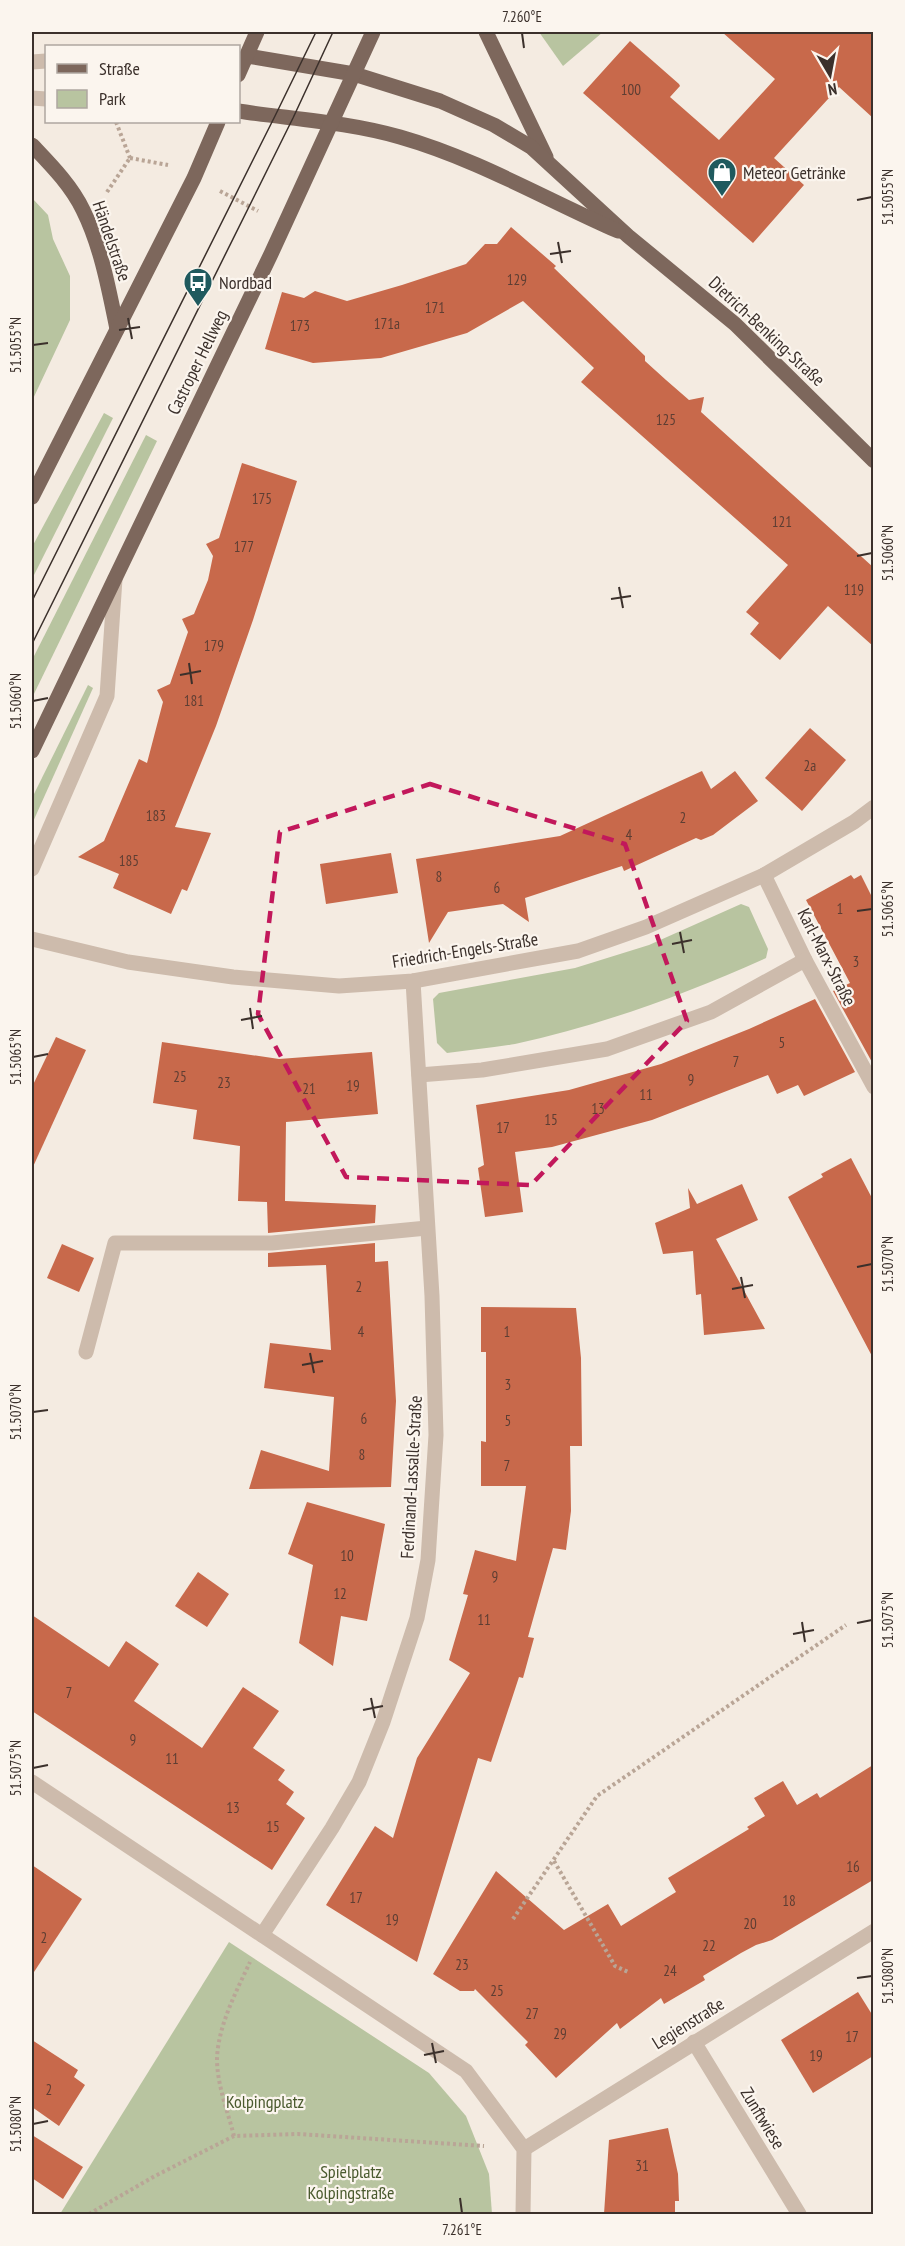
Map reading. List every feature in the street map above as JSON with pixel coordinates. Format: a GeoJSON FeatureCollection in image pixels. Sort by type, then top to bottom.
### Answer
{"type":"FeatureCollection","features":[{"type":"Feature","properties":{"kind":"main road"},"geometry":{"type":"LineString","coordinates":[[243,56],[257,32]]}},
{"type":"Feature","properties":{"kind":"main road","name":"Castroper Hellweg"},"geometry":{"type":"LineString","coordinates":[[32,751],[332,123],[373,32]]}},
{"type":"Feature","properties":{"kind":"main road","name":"Dietrich-Benking-Straße"},"geometry":{"type":"LineString","coordinates":[[486,32],[549,162]]}},
{"type":"Feature","properties":{"kind":"main road","name":"Dietrich-Benking-Straße"},"geometry":{"type":"LineString","coordinates":[[243,56],[354,74],[440,101],[494,125],[531,147],[628,236],[735,324],[873,461]]}},
{"type":"Feature","properties":{"kind":"main road","name":"Dietrich-Benking-Straße"},"geometry":{"type":"LineString","coordinates":[[240,111],[332,123],[398,136],[455,154],[628,236]]}},
{"type":"Feature","properties":{"kind":"main road"},"geometry":{"type":"LineString","coordinates":[[32,497],[194,178],[218,123]]}},
{"type":"Feature","properties":{"kind":"main road","name":"Händelstraße"},"geometry":{"type":"LineString","coordinates":[[32,145],[55,169],[83,209],[104,269],[117,329]]}},
{"type":"Feature","properties":{"kind":"street","name":"Castroper Hellweg"},"geometry":{"type":"LineString","coordinates":[[32,869],[107,696],[115,579]]}},
{"type":"Feature","properties":{"kind":"street","name":"Friedrich-Engels-Straße"},"geometry":{"type":"LineString","coordinates":[[32,939],[128,962],[233,977],[339,986],[413,981],[578,951],[646,927],[764,874],[854,822],[873,807]]}},
{"type":"Feature","properties":{"kind":"street","name":"Karl-Marx-Straße"},"geometry":{"type":"LineString","coordinates":[[764,874],[805,960],[873,1088]]}},
{"type":"Feature","properties":{"kind":"street"},"geometry":{"type":"LineString","coordinates":[[419,1075],[482,1070],[607,1049],[711,1012],[805,960]]}},
{"type":"Feature","properties":{"kind":"street","name":"Ferdinand-Lassalle-Straße"},"geometry":{"type":"LineString","coordinates":[[262,1935],[332,1828],[358,1782],[383,1722],[417,1618],[428,1560],[436,1435],[432,1296],[413,981]]}},
{"type":"Feature","properties":{"kind":"street"},"geometry":{"type":"LineString","coordinates":[[86,1352],[115,1243],[272,1243],[427,1228]]}},
{"type":"Feature","properties":{"kind":"street"},"geometry":{"type":"LineString","coordinates":[[32,1782],[466,2071],[524,2149],[523,2214]]}},
{"type":"Feature","properties":{"kind":"street","name":"Legienstraße"},"geometry":{"type":"LineString","coordinates":[[524,2149],[873,1931]]}},
{"type":"Feature","properties":{"kind":"street","name":"Zunftwiese"},"geometry":{"type":"LineString","coordinates":[[694,2042],[799,2214]]}},
{"type":"Feature","properties":{"kind":"path"},"geometry":{"type":"LineString","coordinates":[[83,209],[105,195],[130,158],[116,123]]}},
{"type":"Feature","properties":{"kind":"path"},"geometry":{"type":"LineString","coordinates":[[513,1919],[597,1797],[846,1625]]}},
{"type":"Feature","properties":{"kind":"path"},"geometry":{"type":"LineString","coordinates":[[554,1861],[615,1966],[628,1972]]}},
{"type":"Feature","properties":{"kind":"path"},"geometry":{"type":"LineString","coordinates":[[234,2136],[220,2083],[217,2058],[231,2002],[262,1935]]}},
{"type":"Feature","properties":{"kind":"path"},"geometry":{"type":"LineString","coordinates":[[89,2214],[155,2176],[234,2136],[298,2134],[524,2149]]}},
{"type":"Feature","properties":{"kind":"highlighted area"},"geometry":{"type":"Polygon","coordinates":[[[430,784],[625,844],[687,1021],[531,1185],[346,1177],[258,1014],[280,832],[430,784]]]}},
{"type":"Feature","properties":{"kind":"green space"},"geometry":{"type":"Polygon","coordinates":[[[539,32],[603,32],[563,66],[539,32]]]}},
{"type":"Feature","properties":{"kind":"green space"},"geometry":{"type":"Polygon","coordinates":[[[32,198],[48,215],[53,239],[70,276],[70,320],[32,401],[32,198]]]}},
{"type":"Feature","properties":{"kind":"green space"},"geometry":{"type":"Polygon","coordinates":[[[104,413],[113,418],[32,579],[32,547],[104,413]]]}},
{"type":"Feature","properties":{"kind":"green space"},"geometry":{"type":"Polygon","coordinates":[[[146,435],[157,441],[32,698],[32,660],[146,435]]]}},
{"type":"Feature","properties":{"kind":"green space"},"geometry":{"type":"Polygon","coordinates":[[[88,685],[93,688],[32,824],[32,798],[88,685]]]}},
{"type":"Feature","properties":{"kind":"green space"},"geometry":{"type":"Polygon","coordinates":[[[741,904],[749,907],[768,949],[766,958],[705,984],[580,1028],[507,1045],[447,1053],[437,1043],[433,999],[439,993],[575,968],[649,945],[741,904]]]}},
{"type":"Feature","properties":{"kind":"green space","name":"Kolpingplatz"},"geometry":{"type":"Polygon","coordinates":[[[229,1942],[429,2073],[466,2116],[489,2174],[492,2214],[60,2214],[229,1942]]]}},
{"type":"Feature","properties":{"kind":"building"},"geometry":{"type":"Polygon","coordinates":[[[722,32],[873,32],[873,118],[839,87],[774,158],[804,185],[753,243],[583,93],[630,41],[679,84],[680,86],[670,97],[719,140],[775,79],[722,32]]]}},
{"type":"Feature","properties":{"kind":"building"},"geometry":{"type":"Polygon","coordinates":[[[511,227],[556,266],[554,268],[645,356],[645,361],[666,380],[689,400],[704,397],[701,412],[873,567],[873,646],[828,606],[780,660],[750,634],[759,623],[746,612],[788,565],[581,382],[594,368],[523,301],[467,333],[381,358],[313,363],[265,349],[282,292],[304,298],[315,291],[347,301],[466,264],[485,244],[497,244],[511,227]]]}},
{"type":"Feature","properties":{"kind":"building"},"geometry":{"type":"Polygon","coordinates":[[[242,463],[297,481],[253,620],[216,726],[175,827],[211,833],[187,891],[182,889],[171,914],[113,888],[119,874],[78,857],[104,841],[139,759],[147,763],[163,702],[157,690],[170,684],[188,632],[182,619],[194,614],[208,580],[213,556],[206,544],[219,538],[242,463]]]}},
{"type":"Feature","properties":{"kind":"building"},"geometry":{"type":"Polygon","coordinates":[[[810,728],[846,760],[802,811],[765,778],[810,728]]]}},
{"type":"Feature","properties":{"kind":"building"},"geometry":{"type":"Polygon","coordinates":[[[702,771],[711,789],[735,771],[758,801],[713,835],[701,840],[696,838],[624,871],[622,866],[525,898],[529,922],[503,904],[448,912],[429,943],[416,859],[560,836],[702,771]]]}},
{"type":"Feature","properties":{"kind":"building"},"geometry":{"type":"Polygon","coordinates":[[[391,853],[398,893],[326,904],[320,864],[391,853]]]}},
{"type":"Feature","properties":{"kind":"building"},"geometry":{"type":"Polygon","coordinates":[[[851,875],[854,879],[861,875],[873,899],[873,1064],[833,991],[850,983],[806,900],[851,875]]]}},
{"type":"Feature","properties":{"kind":"building"},"geometry":{"type":"Polygon","coordinates":[[[815,999],[855,1072],[804,1096],[798,1085],[777,1094],[768,1075],[652,1120],[552,1147],[515,1152],[523,1212],[485,1217],[478,1168],[484,1165],[476,1105],[569,1090],[661,1064],[749,1029],[815,999]]]}},
{"type":"Feature","properties":{"kind":"building"},"geometry":{"type":"Polygon","coordinates":[[[56,1037],[86,1050],[32,1169],[32,1087],[56,1037]]]}},
{"type":"Feature","properties":{"kind":"building"},"geometry":{"type":"Polygon","coordinates":[[[162,1042],[279,1059],[372,1052],[378,1114],[286,1122],[285,1201],[376,1205],[375,1223],[268,1233],[267,1202],[238,1201],[240,1146],[193,1139],[197,1110],[153,1103],[162,1042]]]}},
{"type":"Feature","properties":{"kind":"building"},"geometry":{"type":"Polygon","coordinates":[[[851,1158],[873,1200],[873,1358],[788,1197],[823,1177],[821,1174],[851,1158]]]}},
{"type":"Feature","properties":{"kind":"building"},"geometry":{"type":"Polygon","coordinates":[[[742,1184],[758,1220],[716,1239],[765,1329],[704,1335],[701,1294],[696,1295],[693,1251],[663,1254],[655,1223],[690,1208],[688,1188],[697,1204],[742,1184]]]}},
{"type":"Feature","properties":{"kind":"building"},"geometry":{"type":"Polygon","coordinates":[[[375,1243],[375,1262],[388,1261],[396,1401],[391,1487],[249,1489],[261,1450],[329,1471],[334,1397],[264,1388],[270,1343],[331,1350],[326,1265],[268,1267],[268,1253],[375,1243]]]}},
{"type":"Feature","properties":{"kind":"building"},"geometry":{"type":"Polygon","coordinates":[[[62,1244],[94,1258],[79,1292],[47,1278],[62,1244]]]}},
{"type":"Feature","properties":{"kind":"building"},"geometry":{"type":"Polygon","coordinates":[[[481,1307],[576,1308],[581,1358],[582,1446],[570,1446],[571,1511],[566,1550],[553,1548],[528,1637],[534,1638],[523,1678],[519,1677],[491,1762],[478,1758],[417,1962],[326,1905],[375,1826],[393,1838],[417,1758],[470,1673],[449,1660],[468,1595],[463,1594],[475,1550],[516,1561],[526,1486],[481,1486],[481,1441],[486,1442],[486,1352],[481,1352],[481,1307]]]}},
{"type":"Feature","properties":{"kind":"building"},"geometry":{"type":"Polygon","coordinates":[[[307,1502],[385,1524],[367,1621],[341,1616],[333,1666],[299,1643],[313,1565],[288,1554],[307,1502]]]}},
{"type":"Feature","properties":{"kind":"building"},"geometry":{"type":"Polygon","coordinates":[[[198,1572],[229,1594],[207,1627],[175,1606],[198,1572]]]}},
{"type":"Feature","properties":{"kind":"building"},"geometry":{"type":"Polygon","coordinates":[[[32,1615],[109,1667],[126,1641],[159,1664],[134,1701],[202,1748],[243,1687],[279,1711],[253,1748],[285,1770],[278,1780],[294,1792],[286,1804],[305,1818],[272,1870],[32,1711],[32,1615]]]}},
{"type":"Feature","properties":{"kind":"building"},"geometry":{"type":"Polygon","coordinates":[[[873,1765],[873,1880],[772,1940],[741,1953],[703,1976],[705,1980],[664,2004],[661,1998],[620,2029],[617,2023],[556,2078],[525,2045],[528,2042],[475,1989],[474,1991],[460,1991],[433,1974],[496,1871],[564,1930],[608,1904],[621,1926],[676,1892],[668,1878],[749,1829],[747,1827],[765,1816],[754,1798],[783,1781],[797,1805],[817,1793],[820,1798],[873,1765]]]}},
{"type":"Feature","properties":{"kind":"building"},"geometry":{"type":"Polygon","coordinates":[[[32,1865],[82,1899],[32,1975],[32,1865]]]}},
{"type":"Feature","properties":{"kind":"building"},"geometry":{"type":"Polygon","coordinates":[[[858,1992],[873,2016],[873,2056],[813,2093],[781,2040],[858,1992]]]}},
{"type":"Feature","properties":{"kind":"building"},"geometry":{"type":"Polygon","coordinates":[[[32,2040],[78,2070],[74,2077],[85,2085],[59,2126],[32,2107],[32,2040]]]}},
{"type":"Feature","properties":{"kind":"building"},"geometry":{"type":"Polygon","coordinates":[[[668,2128],[678,2174],[679,2201],[675,2201],[675,2214],[604,2214],[609,2140],[668,2128]]]}},
{"type":"Feature","properties":{"kind":"building"},"geometry":{"type":"Polygon","coordinates":[[[32,2135],[83,2167],[63,2199],[32,2178],[32,2135]]]}},
{"type":"Feature","properties":{"kind":"tram line"},"geometry":{"type":"LineString","coordinates":[[32,601],[316,32]]}},
{"type":"Feature","properties":{"kind":"tram line"},"geometry":{"type":"LineString","coordinates":[[32,644],[293,118],[333,32]]}},
{"type":"Feature","properties":{"kind":"place","name":"Meteor Getränke"},"geometry":{"type":"Point","coordinates":[722,198]}},
{"type":"Feature","properties":{"kind":"place","name":"Nordbad"},"geometry":{"type":"Point","coordinates":[198,308]}},
{"type":"Feature","properties":{"kind":"park label","name":"Spielplatz Kolpingstraße"},"geometry":{"type":"Point","coordinates":[351,2181]}}]}
